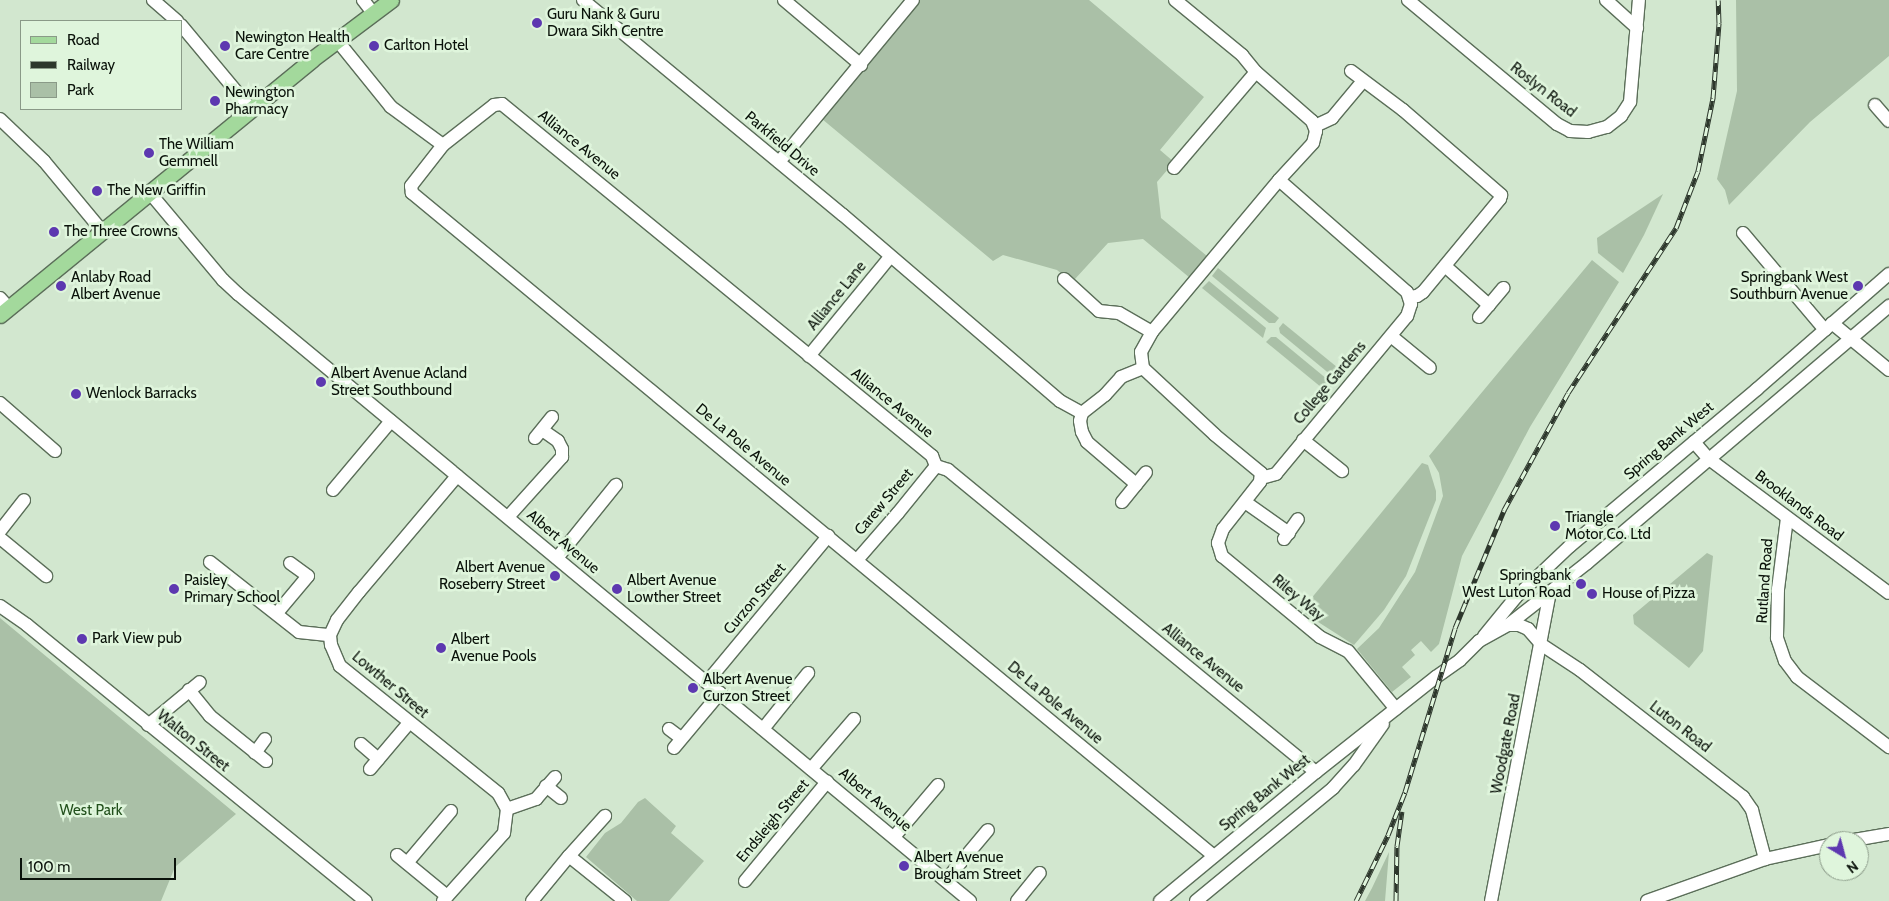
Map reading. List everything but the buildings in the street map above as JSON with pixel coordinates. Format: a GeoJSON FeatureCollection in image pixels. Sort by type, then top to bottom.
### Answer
{"type":"FeatureCollection","features":[{"type":"Feature","properties":{"kind":"main road"},"geometry":{"type":"LineString","coordinates":[[3,307],[103,232],[336,40],[391,0]]}},
{"type":"Feature","properties":{"kind":"street"},"geometry":{"type":"LineString","coordinates":[[153,0],[176,20]]}},
{"type":"Feature","properties":{"kind":"street"},"geometry":{"type":"LineString","coordinates":[[363,0],[373,13]]}},
{"type":"Feature","properties":{"kind":"street","name":"Parkfield Drive"},"geometry":{"type":"LineString","coordinates":[[583,0],[959,313],[1060,401],[1082,413]]}},
{"type":"Feature","properties":{"kind":"street"},"geometry":{"type":"LineString","coordinates":[[784,0],[860,65]]}},
{"type":"Feature","properties":{"kind":"street"},"geometry":{"type":"LineString","coordinates":[[779,162],[913,0]]}},
{"type":"Feature","properties":{"kind":"street"},"geometry":{"type":"LineString","coordinates":[[1175,0],[1242,56],[1256,72],[1303,111],[1315,126],[1313,143],[1279,180],[1152,332],[1141,352],[1143,368],[1214,436],[1261,473],[1261,478]]}},
{"type":"Feature","properties":{"kind":"street","name":"Roslyn Road"},"geometry":{"type":"LineString","coordinates":[[1408,0],[1557,124],[1570,131],[1598,130],[1607,127],[1621,116],[1630,102],[1639,0]]}},
{"type":"Feature","properties":{"kind":"street"},"geometry":{"type":"LineString","coordinates":[[1611,1],[1637,28]]}},
{"type":"Feature","properties":{"kind":"street"},"geometry":{"type":"LineString","coordinates":[[182,26],[251,110]]}},
{"type":"Feature","properties":{"kind":"street"},"geometry":{"type":"LineString","coordinates":[[336,40],[391,107],[443,145]]}},
{"type":"Feature","properties":{"kind":"street"},"geometry":{"type":"LineString","coordinates":[[1279,180],[1359,248],[1407,292],[1408,297],[1424,292],[1500,199],[1501,195],[1403,110],[1351,71]]}},
{"type":"Feature","properties":{"kind":"street"},"geometry":{"type":"LineString","coordinates":[[1174,168],[1256,72]]}},
{"type":"Feature","properties":{"kind":"street"},"geometry":{"type":"LineString","coordinates":[[1315,126],[1332,118],[1363,81]]}},
{"type":"Feature","properties":{"kind":"street","name":"Alliance Avenue"},"geometry":{"type":"LineString","coordinates":[[443,145],[494,105],[502,104],[932,456],[936,466],[948,470],[1316,772]]}},
{"type":"Feature","properties":{"kind":"street"},"geometry":{"type":"LineString","coordinates":[[1875,105],[1889,121]]}},
{"type":"Feature","properties":{"kind":"street"},"geometry":{"type":"LineString","coordinates":[[0,119],[44,162],[103,232]]}},
{"type":"Feature","properties":{"kind":"street","name":"De La Pole Avenue"},"geometry":{"type":"LineString","coordinates":[[443,145],[411,186],[412,193],[1214,856]]}},
{"type":"Feature","properties":{"kind":"street","name":"Albert Avenue"},"geometry":{"type":"LineString","coordinates":[[150,193],[223,280],[970,901]]}},
{"type":"Feature","properties":{"kind":"street"},"geometry":{"type":"LineString","coordinates":[[1744,233],[1829,327],[1849,339],[1889,370]]}},
{"type":"Feature","properties":{"kind":"street","name":"Alliance Lane"},"geometry":{"type":"LineString","coordinates":[[810,356],[890,257]]}},
{"type":"Feature","properties":{"kind":"street"},"geometry":{"type":"LineString","coordinates":[[1445,266],[1489,305]]}},
{"type":"Feature","properties":{"kind":"street","name":"Spring Bank West"},"geometry":{"type":"LineString","coordinates":[[1160,901],[1316,772],[1460,660],[1479,642],[1516,597],[1570,546],[1889,274]]}},
{"type":"Feature","properties":{"kind":"street"},"geometry":{"type":"LineString","coordinates":[[1064,279],[1099,311],[1119,313],[1152,332]]}},
{"type":"Feature","properties":{"kind":"street"},"geometry":{"type":"LineString","coordinates":[[1479,317],[1503,288]]}},
{"type":"Feature","properties":{"kind":"street","name":"College Gardens"},"geometry":{"type":"LineString","coordinates":[[1261,478],[1276,474],[1408,316],[1411,304],[1408,297]]}},
{"type":"Feature","properties":{"kind":"street","name":"Spring Bank West"},"geometry":{"type":"LineString","coordinates":[[1479,642],[1508,625],[1550,592],[1889,306]]}},
{"type":"Feature","properties":{"kind":"street"},"geometry":{"type":"LineString","coordinates":[[1391,336],[1430,368]]}},
{"type":"Feature","properties":{"kind":"street"},"geometry":{"type":"LineString","coordinates":[[1136,484],[1087,442],[1082,432],[1080,421],[1082,413],[1105,395],[1122,377],[1143,368]]}},
{"type":"Feature","properties":{"kind":"street"},"geometry":{"type":"LineString","coordinates":[[0,404],[55,451]]}},
{"type":"Feature","properties":{"kind":"street"},"geometry":{"type":"LineString","coordinates":[[508,517],[562,457],[562,449],[558,441],[539,434],[552,416]]}},
{"type":"Feature","properties":{"kind":"street"},"geometry":{"type":"LineString","coordinates":[[333,490],[391,421]]}},
{"type":"Feature","properties":{"kind":"street"},"geometry":{"type":"LineString","coordinates":[[1303,440],[1342,471]]}},
{"type":"Feature","properties":{"kind":"street","name":"Brooklands Road"},"geometry":{"type":"LineString","coordinates":[[1694,442],[1709,459],[1889,592]]}},
{"type":"Feature","properties":{"kind":"street","name":"Carew Street"},"geometry":{"type":"LineString","coordinates":[[856,560],[898,513],[936,466]]}},
{"type":"Feature","properties":{"kind":"street"},"geometry":{"type":"LineString","coordinates":[[1122,502],[1146,472]]}},
{"type":"Feature","properties":{"kind":"street"},"geometry":{"type":"LineString","coordinates":[[210,562],[299,632],[330,635],[337,620],[348,606],[457,476]]}},
{"type":"Feature","properties":{"kind":"street","name":"Riley Way"},"geometry":{"type":"LineString","coordinates":[[1261,478],[1260,482],[1223,529],[1218,543],[1222,556],[1320,637],[1348,651],[1394,710]]}},
{"type":"Feature","properties":{"kind":"street"},"geometry":{"type":"LineString","coordinates":[[557,558],[616,485]]}},
{"type":"Feature","properties":{"kind":"street"},"geometry":{"type":"LineString","coordinates":[[0,531],[24,500]]}},
{"type":"Feature","properties":{"kind":"street"},"geometry":{"type":"LineString","coordinates":[[1245,502],[1286,536],[1298,519]]}},
{"type":"Feature","properties":{"kind":"street","name":"Rutland Road"},"geometry":{"type":"LineString","coordinates":[[1787,518],[1778,589],[1777,638],[1785,661],[1797,677],[1889,747]]}},
{"type":"Feature","properties":{"kind":"street","name":"Curzon Street"},"geometry":{"type":"LineString","coordinates":[[707,682],[828,536]]}},
{"type":"Feature","properties":{"kind":"street"},"geometry":{"type":"LineString","coordinates":[[0,538],[46,576]]}},
{"type":"Feature","properties":{"kind":"street"},"geometry":{"type":"LineString","coordinates":[[277,613],[308,576],[290,563]]}},
{"type":"Feature","properties":{"kind":"street","name":"Woodgate Road"},"geometry":{"type":"LineString","coordinates":[[1492,901],[1542,645],[1550,592]]}},
{"type":"Feature","properties":{"kind":"street","name":"Walton Street"},"geometry":{"type":"LineString","coordinates":[[0,606],[27,625],[366,901]]}},
{"type":"Feature","properties":{"kind":"street","name":"Luton Road"},"geometry":{"type":"LineString","coordinates":[[1508,625],[1520,625],[1528,629],[1542,645],[1587,675],[1743,796],[1752,810],[1765,859]]}},
{"type":"Feature","properties":{"kind":"street","name":"Lowther Street"},"geometry":{"type":"LineString","coordinates":[[330,635],[331,645],[340,666],[498,793],[507,809]]}},
{"type":"Feature","properties":{"kind":"street"},"geometry":{"type":"LineString","coordinates":[[763,729],[808,673]]}},
{"type":"Feature","properties":{"kind":"street"},"geometry":{"type":"LineString","coordinates":[[148,725],[200,682]]}},
{"type":"Feature","properties":{"kind":"street"},"geometry":{"type":"LineString","coordinates":[[189,690],[210,716],[266,761]]}},
{"type":"Feature","properties":{"kind":"street"},"geometry":{"type":"LineString","coordinates":[[669,729],[677,743],[720,693]]}},
{"type":"Feature","properties":{"kind":"street","name":"Spring Bank West"},"geometry":{"type":"LineString","coordinates":[[1196,901],[1333,788],[1354,765],[1394,710]]}},
{"type":"Feature","properties":{"kind":"street"},"geometry":{"type":"LineString","coordinates":[[811,769],[854,719]]}},
{"type":"Feature","properties":{"kind":"street"},"geometry":{"type":"LineString","coordinates":[[361,744],[374,764],[409,723]]}},
{"type":"Feature","properties":{"kind":"street"},"geometry":{"type":"LineString","coordinates":[[255,753],[265,739]]}},
{"type":"Feature","properties":{"kind":"street"},"geometry":{"type":"LineString","coordinates":[[450,811],[402,859],[445,899],[504,833],[507,809],[536,799],[551,782],[561,798]]}},
{"type":"Feature","properties":{"kind":"street","name":"Endsleigh Street"},"geometry":{"type":"LineString","coordinates":[[745,881],[827,782]]}},
{"type":"Feature","properties":{"kind":"street"},"geometry":{"type":"LineString","coordinates":[[894,837],[938,786]]}},
{"type":"Feature","properties":{"kind":"street"},"geometry":{"type":"LineString","coordinates":[[532,901],[605,816]]}},
{"type":"Feature","properties":{"kind":"street"},"geometry":{"type":"LineString","coordinates":[[946,880],[988,830]]}},
{"type":"Feature","properties":{"kind":"street"},"geometry":{"type":"LineString","coordinates":[[1869,837],[1889,834]]}},
{"type":"Feature","properties":{"kind":"street"},"geometry":{"type":"LineString","coordinates":[[1647,901],[1765,859],[1819,847]]}},
{"type":"Feature","properties":{"kind":"street"},"geometry":{"type":"LineString","coordinates":[[569,856],[625,901]]}},
{"type":"Feature","properties":{"kind":"street"},"geometry":{"type":"LineString","coordinates":[[1016,901],[1040,873]]}},
{"type":"Feature","properties":{"kind":"green space"},"geometry":{"type":"Polygon","coordinates":[[[920,0],[1089,0],[1204,97],[1160,150],[1174,162],[1157,182],[1161,218],[1207,256],[1190,278],[1143,239],[1108,243],[1075,279],[1068,279],[1057,270],[1003,255],[993,261],[822,119],[920,0]]]}},
{"type":"Feature","properties":{"kind":"green space"},"geometry":{"type":"Polygon","coordinates":[[[1736,0],[1889,0],[1889,56],[1810,122],[1729,205],[1725,190],[1717,179],[1737,91],[1736,0]]]}},
{"type":"Feature","properties":{"kind":"green space"},"geometry":{"type":"Polygon","coordinates":[[[1663,194],[1644,235],[1623,273],[1598,253],[1597,238],[1663,194]]]}},
{"type":"Feature","properties":{"kind":"green space"},"geometry":{"type":"Polygon","coordinates":[[[1592,260],[1619,282],[1530,427],[1462,556],[1439,644],[1431,652],[1421,641],[1411,650],[1415,655],[1402,667],[1411,677],[1392,692],[1357,649],[1379,628],[1415,572],[1443,496],[1439,473],[1429,456],[1592,260]]]}},
{"type":"Feature","properties":{"kind":"green space"},"geometry":{"type":"Polygon","coordinates":[[[1218,268],[1279,318],[1275,323],[1269,323],[1212,276],[1218,268]]]}},
{"type":"Feature","properties":{"kind":"green space"},"geometry":{"type":"Polygon","coordinates":[[[1209,281],[1266,328],[1263,338],[1202,288],[1209,281]]]}},
{"type":"Feature","properties":{"kind":"green space"},"geometry":{"type":"Polygon","coordinates":[[[1283,323],[1343,372],[1337,380],[1280,333],[1279,328],[1283,323]]]}},
{"type":"Feature","properties":{"kind":"green space"},"geometry":{"type":"Polygon","coordinates":[[[1271,337],[1276,337],[1333,384],[1327,392],[1266,342],[1271,337]]]}},
{"type":"Feature","properties":{"kind":"green space"},"geometry":{"type":"Polygon","coordinates":[[[1422,463],[1428,465],[1436,491],[1436,500],[1406,576],[1384,610],[1354,645],[1301,611],[1422,463]]]}},
{"type":"Feature","properties":{"kind":"green space"},"geometry":{"type":"Polygon","coordinates":[[[1707,553],[1713,556],[1703,651],[1689,668],[1634,624],[1633,615],[1707,553]]]}},
{"type":"Feature","properties":{"kind":"green space","name":"West Park"},"geometry":{"type":"Polygon","coordinates":[[[0,618],[236,814],[175,867],[161,901],[0,901],[0,618]]]}},
{"type":"Feature","properties":{"kind":"green space"},"geometry":{"type":"Polygon","coordinates":[[[645,798],[676,826],[671,833],[704,861],[669,901],[637,901],[586,857],[605,833],[621,823],[638,802],[645,798]]]}},
{"type":"Feature","properties":{"kind":"green space"},"geometry":{"type":"Polygon","coordinates":[[[1389,852],[1385,901],[1365,901],[1372,888],[1389,852]]]}},
{"type":"Feature","properties":{"kind":"railway"},"geometry":{"type":"LineString","coordinates":[[1356,901],[1388,835],[1405,792],[1455,628],[1504,510],[1568,393],[1676,228],[1698,171],[1713,98],[1719,23],[1718,0]]}},
{"type":"Feature","properties":{"kind":"railway"},"geometry":{"type":"LineString","coordinates":[[1396,901],[1397,846],[1402,811]]}},
{"type":"Feature","properties":{"kind":"place","name":"Guru Nank & Guru Dwara Sikh Centre"},"geometry":{"type":"Point","coordinates":[537,23]}},
{"type":"Feature","properties":{"kind":"place","name":"Newington Health Care Centre"},"geometry":{"type":"Point","coordinates":[225,46]}},
{"type":"Feature","properties":{"kind":"place","name":"Carlton Hotel"},"geometry":{"type":"Point","coordinates":[374,46]}},
{"type":"Feature","properties":{"kind":"place","name":"Newington Pharmacy"},"geometry":{"type":"Point","coordinates":[215,101]}},
{"type":"Feature","properties":{"kind":"place","name":"The William Gemmell"},"geometry":{"type":"Point","coordinates":[149,153]}},
{"type":"Feature","properties":{"kind":"place","name":"The New Griffin"},"geometry":{"type":"Point","coordinates":[97,191]}},
{"type":"Feature","properties":{"kind":"place","name":"The Three Crowns"},"geometry":{"type":"Point","coordinates":[54,232]}},
{"type":"Feature","properties":{"kind":"place","name":"Anlaby Road Albert Avenue"},"geometry":{"type":"Point","coordinates":[61,286]}},
{"type":"Feature","properties":{"kind":"place","name":"Springbank West Southburn Avenue"},"geometry":{"type":"Point","coordinates":[1858,286]}},
{"type":"Feature","properties":{"kind":"place","name":"Albert Avenue Acland Street Southbound"},"geometry":{"type":"Point","coordinates":[321,382]}},
{"type":"Feature","properties":{"kind":"place","name":"Wenlock Barracks"},"geometry":{"type":"Point","coordinates":[76,394]}},
{"type":"Feature","properties":{"kind":"place","name":"Triangle Motor Co. Ltd"},"geometry":{"type":"Point","coordinates":[1555,526]}},
{"type":"Feature","properties":{"kind":"place","name":"Albert Avenue Roseberry Street"},"geometry":{"type":"Point","coordinates":[555,576]}},
{"type":"Feature","properties":{"kind":"place","name":"Springbank West Luton Road"},"geometry":{"type":"Point","coordinates":[1581,584]}},
{"type":"Feature","properties":{"kind":"place","name":"Paisley Primary School"},"geometry":{"type":"Point","coordinates":[174,589]}},
{"type":"Feature","properties":{"kind":"place","name":"Albert Avenue Lowther Street"},"geometry":{"type":"Point","coordinates":[617,589]}},
{"type":"Feature","properties":{"kind":"place","name":"House of Pizza"},"geometry":{"type":"Point","coordinates":[1592,594]}},
{"type":"Feature","properties":{"kind":"place","name":"Park View pub"},"geometry":{"type":"Point","coordinates":[82,639]}},
{"type":"Feature","properties":{"kind":"place","name":"Albert Avenue Pools"},"geometry":{"type":"Point","coordinates":[441,648]}},
{"type":"Feature","properties":{"kind":"place","name":"Albert Avenue Curzon Street"},"geometry":{"type":"Point","coordinates":[693,688]}},
{"type":"Feature","properties":{"kind":"place","name":"Albert Avenue Brougham Street"},"geometry":{"type":"Point","coordinates":[904,866]}}]}
